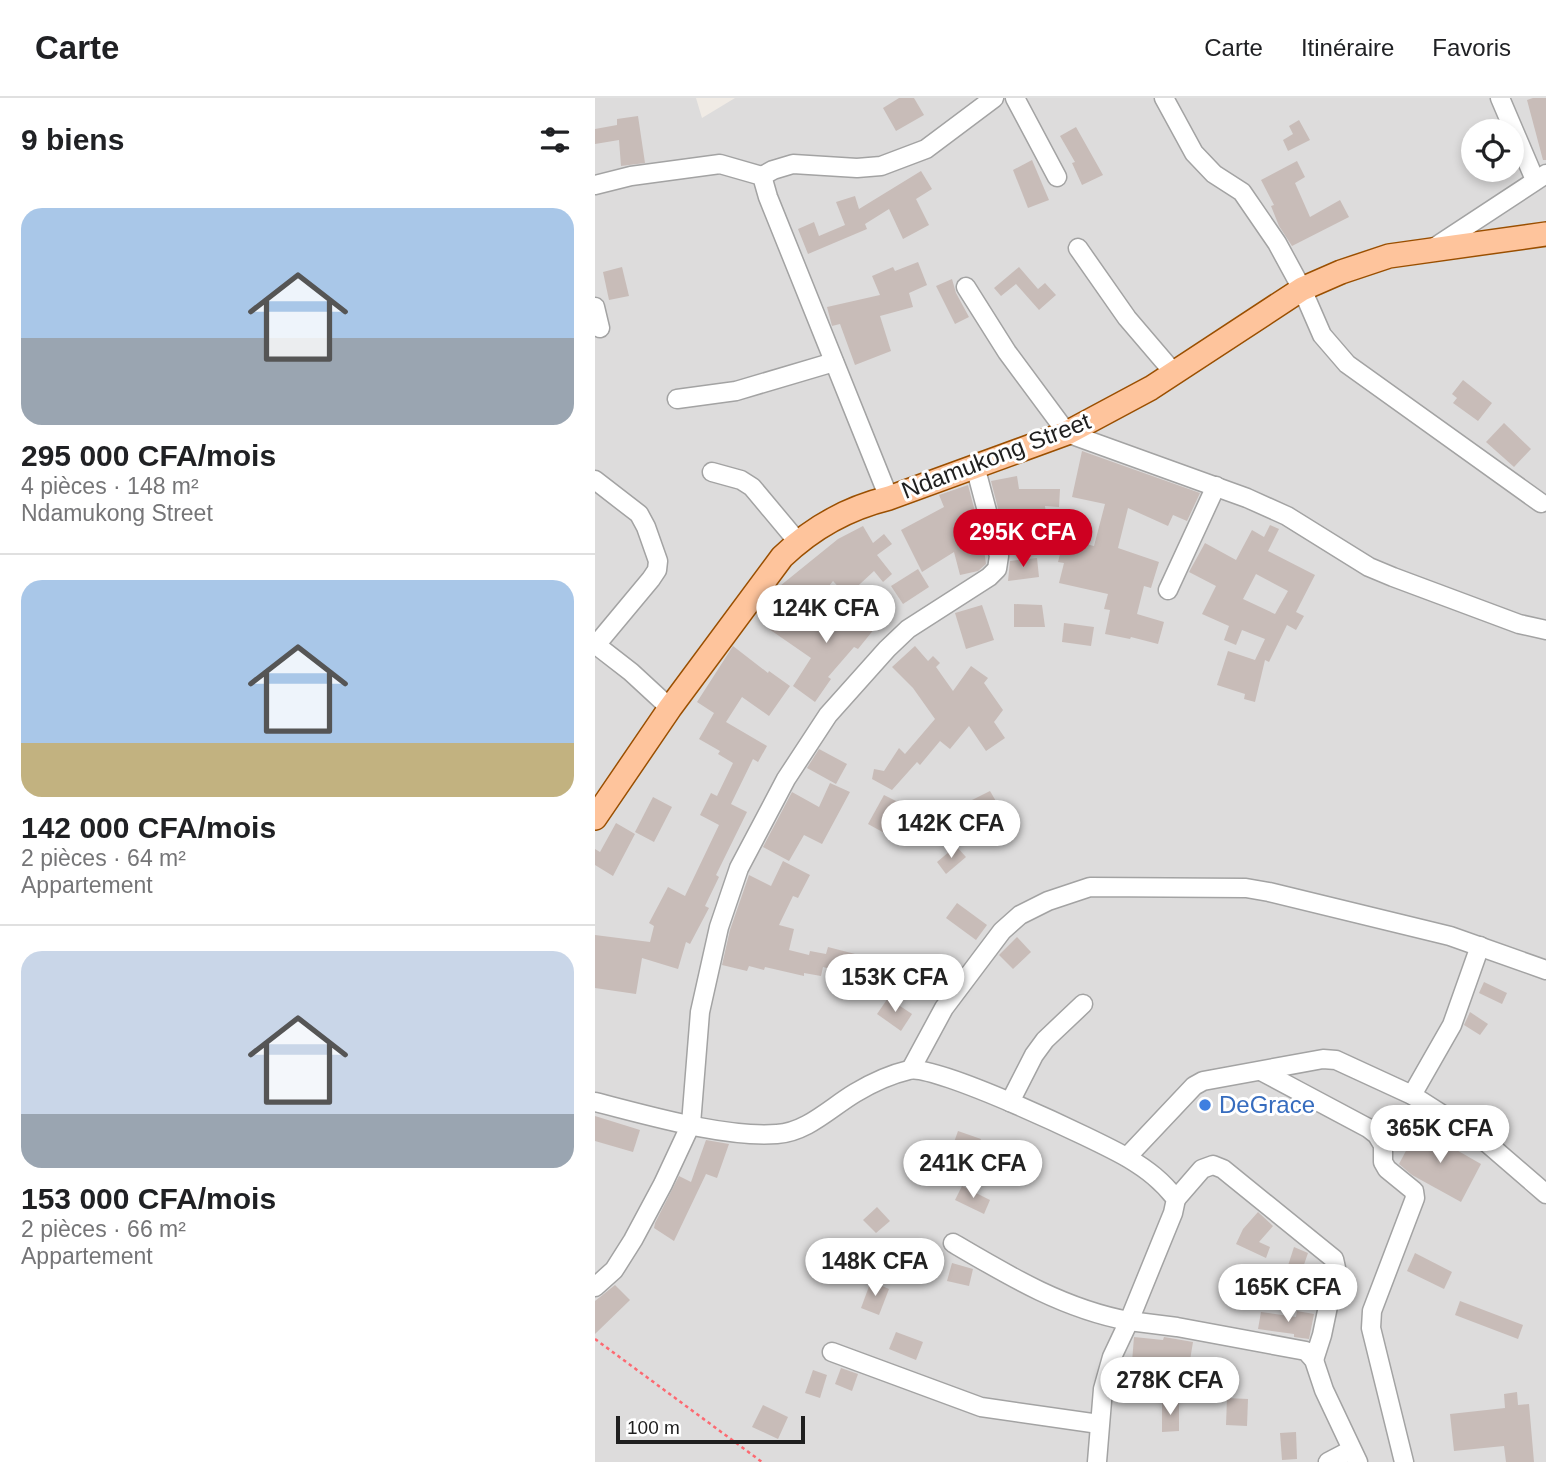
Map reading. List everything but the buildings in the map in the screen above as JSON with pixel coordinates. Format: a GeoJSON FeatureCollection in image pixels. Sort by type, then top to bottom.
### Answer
{"type":"FeatureCollection","features":[{"type":"Feature","properties":{"kind":"main road","name":"Ndamukong Street"},"geometry":{"type":"LineString","coordinates":[[598,807],[782,557],[798,542],[833,518],[1067,433],[1174,373],[1302,289],[1341,272],[1389,256],[1546,234]]}},
{"type":"Feature","properties":{"kind":"street"},"geometry":{"type":"LineString","coordinates":[[595,185],[631,176],[720,164],[762,176],[793,164],[857,168],[881,166],[926,149],[994,98]]}},
{"type":"Feature","properties":{"kind":"street"},"geometry":{"type":"LineString","coordinates":[[1016,98],[1056,177]]}},
{"type":"Feature","properties":{"kind":"street"},"geometry":{"type":"LineString","coordinates":[[1164,98],[1193,153],[1214,174],[1242,192],[1277,243],[1302,289],[1322,335],[1347,365],[1541,503]]}},
{"type":"Feature","properties":{"kind":"street"},"geometry":{"type":"LineString","coordinates":[[1432,249],[1540,177],[1500,98]]}},
{"type":"Feature","properties":{"kind":"street"},"geometry":{"type":"LineString","coordinates":[[762,176],[768,197],[889,498]]}},
{"type":"Feature","properties":{"kind":"street"},"geometry":{"type":"LineString","coordinates":[[1078,248],[1127,318],[1174,373]]}},
{"type":"Feature","properties":{"kind":"street"},"geometry":{"type":"LineString","coordinates":[[965,287],[1007,352],[1067,433],[1216,486],[1287,516],[1369,567],[1519,624],[1546,630]]}},
{"type":"Feature","properties":{"kind":"street"},"geometry":{"type":"LineString","coordinates":[[595,307],[600,328]]}},
{"type":"Feature","properties":{"kind":"street"},"geometry":{"type":"LineString","coordinates":[[677,398],[736,391],[834,362]]}},
{"type":"Feature","properties":{"kind":"street"},"geometry":{"type":"LineString","coordinates":[[595,1287],[614,1270],[633,1240],[691,1124],[700,1012],[719,927],[739,868],[786,779],[828,715],[887,649],[908,629],[997,569],[999,556],[975,466]]}},
{"type":"Feature","properties":{"kind":"street"},"geometry":{"type":"LineString","coordinates":[[712,472],[741,480],[752,487],[798,542]]}},
{"type":"Feature","properties":{"kind":"street"},"geometry":{"type":"LineString","coordinates":[[595,480],[639,514],[658,561],[657,570],[651,579],[596,644],[670,708]]}},
{"type":"Feature","properties":{"kind":"street"},"geometry":{"type":"LineString","coordinates":[[1168,590],[1216,486]]}},
{"type":"Feature","properties":{"kind":"street"},"geometry":{"type":"LineString","coordinates":[[911,1069],[944,1008],[1002,931],[1020,915],[1048,901],[1090,887],[1245,888],[1269,892],[1437,933],[1546,970]]}},
{"type":"Feature","properties":{"kind":"street"},"geometry":{"type":"LineString","coordinates":[[1412,1095],[1452,1025],[1480,946]]}},
{"type":"Feature","properties":{"kind":"street"},"geometry":{"type":"LineString","coordinates":[[1010,1102],[1034,1055],[1045,1040],[1083,1004]]}},
{"type":"Feature","properties":{"kind":"street"},"geometry":{"type":"LineString","coordinates":[[1127,1157],[1194,1086],[1203,1081],[1323,1059],[1336,1060],[1412,1095],[1486,1143],[1546,1194]]}},
{"type":"Feature","properties":{"kind":"street"},"geometry":{"type":"LineString","coordinates":[[595,1102],[749,1134],[797,1131],[857,1092],[911,1069],[941,1075],[1010,1102],[1127,1157],[1163,1182],[1176,1199]]}},
{"type":"Feature","properties":{"kind":"street"},"geometry":{"type":"LineString","coordinates":[[1261,1071],[1377,1135],[1383,1145],[1383,1162],[1387,1169],[1415,1191],[1415,1198],[1373,1311],[1371,1328],[1404,1462]]}},
{"type":"Feature","properties":{"kind":"street"},"geometry":{"type":"LineString","coordinates":[[1097,1462],[1103,1389],[1112,1357],[1173,1213],[1176,1199],[1202,1169],[1213,1165],[1223,1169],[1334,1259],[1336,1268],[1314,1360]]}},
{"type":"Feature","properties":{"kind":"street"},"geometry":{"type":"LineString","coordinates":[[953,1243],[1039,1292],[1098,1315],[1306,1351],[1314,1360],[1355,1456],[1328,1462]]}},
{"type":"Feature","properties":{"kind":"street"},"geometry":{"type":"LineString","coordinates":[[832,1352],[981,1407],[1100,1424]]}},
{"type":"Feature","properties":{"kind":"path"},"geometry":{"type":"LineString","coordinates":[[595,1339],[762,1462]]}},
{"type":"Feature","properties":{"kind":"shaded area"},"geometry":{"type":"Polygon","coordinates":[[[595,98],[696,98],[702,118],[735,98],[1546,98],[1546,1462],[595,1462],[595,98]]]}},
{"type":"Feature","properties":{"kind":"place","name":"DeGrace"},"geometry":{"type":"Point","coordinates":[1205,1105]}}]}
